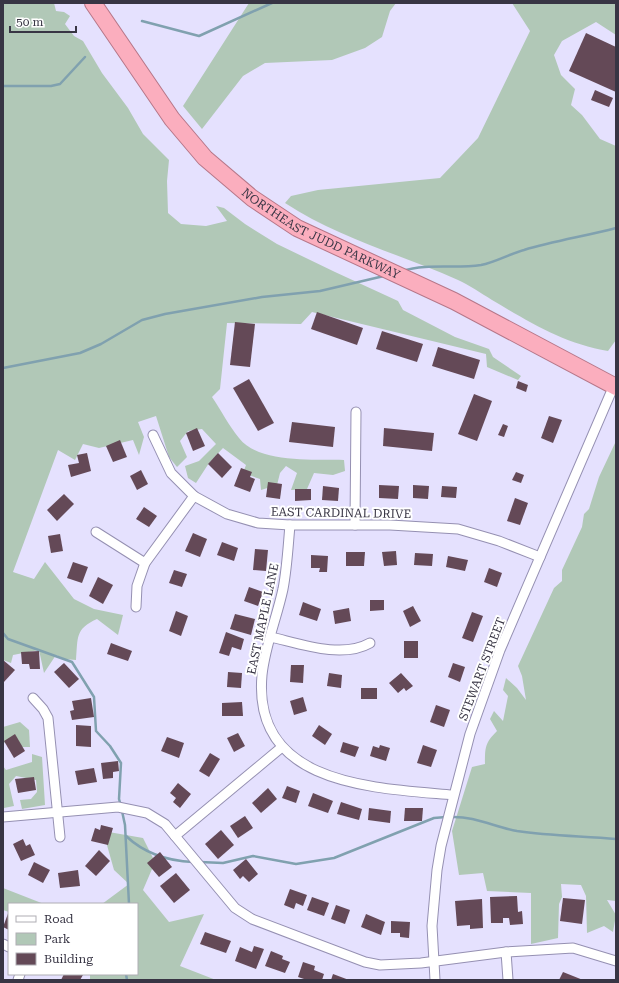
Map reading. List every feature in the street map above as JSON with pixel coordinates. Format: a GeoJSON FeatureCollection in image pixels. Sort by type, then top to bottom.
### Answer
{"type":"FeatureCollection","features":[{"type":"Feature","properties":{"kind":"highway","name":"NORTHEAST JUDD PARKWAY"},"geometry":{"type":"LineString","coordinates":[[93,3],[172,119],[205,158],[252,198],[297,228],[454,301],[616,386]]}},
{"type":"Feature","properties":{"kind":"street","name":"STEWART STREET"},"geometry":{"type":"LineString","coordinates":[[435,980],[432,926],[434,890],[441,846],[453,794],[470,734],[500,650],[616,386]]}},
{"type":"Feature","properties":{"kind":"street"},"geometry":{"type":"LineString","coordinates":[[355,526],[356,412]]}},
{"type":"Feature","properties":{"kind":"street","name":"EAST CARDINAL DRIVE"},"geometry":{"type":"LineString","coordinates":[[153,435],[171,473],[194,496],[227,514],[258,522],[290,526],[390,525],[458,529],[499,540],[540,557]]}},
{"type":"Feature","properties":{"kind":"street"},"geometry":{"type":"LineString","coordinates":[[136,606],[137,586],[145,563],[194,496]]}},
{"type":"Feature","properties":{"kind":"street","name":"EAST MAPLE LANE"},"geometry":{"type":"LineString","coordinates":[[290,526],[283,589],[262,673],[262,693],[265,713],[270,727],[282,746],[298,762],[330,777],[393,789],[453,794]]}},
{"type":"Feature","properties":{"kind":"street"},"geometry":{"type":"LineString","coordinates":[[96,532],[145,563]]}},
{"type":"Feature","properties":{"kind":"street"},"geometry":{"type":"LineString","coordinates":[[271,637],[336,650],[360,648],[370,643]]}},
{"type":"Feature","properties":{"kind":"street"},"geometry":{"type":"LineString","coordinates":[[33,698],[43,709],[48,718],[60,837]]}},
{"type":"Feature","properties":{"kind":"street"},"geometry":{"type":"LineString","coordinates":[[175,836],[282,746]]}},
{"type":"Feature","properties":{"kind":"street"},"geometry":{"type":"LineString","coordinates":[[3,817],[108,807],[129,808],[147,813],[156,818],[175,836],[235,908],[252,919],[365,962],[380,965],[434,961],[506,952],[573,948],[616,960]]}},
{"type":"Feature","properties":{"kind":"street"},"geometry":{"type":"LineString","coordinates":[[506,952],[508,980]]}},
{"type":"Feature","properties":{"kind":"green space"},"geometry":{"type":"Polygon","coordinates":[[[3,3],[54,3],[56,11],[64,12],[70,16],[65,24],[74,36],[83,41],[102,73],[128,108],[143,134],[169,160],[167,181],[168,213],[181,224],[206,226],[227,221],[216,206],[224,208],[245,224],[277,244],[398,301],[403,310],[455,337],[489,349],[493,357],[521,376],[518,380],[487,367],[486,354],[312,312],[301,324],[227,323],[220,389],[212,397],[239,438],[248,446],[273,456],[303,459],[344,460],[345,471],[333,475],[314,473],[307,489],[291,490],[297,473],[286,466],[280,473],[277,485],[261,490],[260,479],[243,473],[246,465],[223,448],[209,463],[196,483],[188,478],[185,466],[199,461],[216,444],[202,429],[188,431],[180,441],[187,457],[177,467],[169,457],[156,416],[138,422],[144,437],[139,455],[133,440],[99,448],[83,444],[75,460],[58,450],[13,572],[34,579],[45,562],[74,599],[94,609],[123,615],[118,635],[97,619],[85,626],[79,635],[76,660],[65,659],[56,655],[44,673],[39,650],[13,655],[11,663],[3,660],[3,3]]]}},
{"type":"Feature","properties":{"kind":"green space"},"geometry":{"type":"Polygon","coordinates":[[[249,3],[396,3],[390,11],[382,37],[365,48],[332,60],[265,63],[243,76],[202,129],[183,106],[249,3]]]}},
{"type":"Feature","properties":{"kind":"green space"},"geometry":{"type":"Polygon","coordinates":[[[512,3],[616,3],[616,35],[596,22],[562,41],[554,55],[561,75],[575,89],[571,105],[582,115],[600,139],[616,146],[616,340],[608,351],[592,348],[562,338],[520,316],[462,282],[348,236],[305,215],[285,203],[291,196],[318,190],[440,178],[478,138],[530,31],[512,3]]]}},
{"type":"Feature","properties":{"kind":"green space"},"geometry":{"type":"Polygon","coordinates":[[[616,441],[616,901],[607,900],[616,915],[613,932],[604,926],[587,933],[586,896],[581,885],[561,884],[562,897],[559,904],[558,938],[531,944],[531,893],[487,891],[483,873],[459,875],[452,831],[472,767],[485,764],[486,746],[497,731],[490,719],[494,711],[503,721],[508,696],[503,690],[506,678],[517,688],[526,700],[522,676],[518,666],[554,588],[562,581],[562,570],[582,527],[584,514],[589,509],[599,477],[616,441]]]}},
{"type":"Feature","properties":{"kind":"green space"},"geometry":{"type":"Polygon","coordinates":[[[20,722],[29,730],[30,747],[15,747],[3,742],[3,727],[20,722]]]}},
{"type":"Feature","properties":{"kind":"green space"},"geometry":{"type":"Polygon","coordinates":[[[32,754],[42,757],[45,805],[22,809],[20,800],[31,799],[37,792],[36,780],[16,776],[9,784],[14,806],[4,808],[3,766],[6,770],[32,762],[32,754]]]}},
{"type":"Feature","properties":{"kind":"green space"},"geometry":{"type":"Polygon","coordinates":[[[103,831],[143,838],[155,862],[143,890],[169,922],[204,914],[180,966],[216,980],[90,980],[90,975],[138,975],[138,903],[103,903],[129,884],[114,870],[103,831]]]}},
{"type":"Feature","properties":{"kind":"green space"},"geometry":{"type":"Polygon","coordinates":[[[3,888],[41,903],[8,903],[8,912],[3,910],[3,888]]]}},
{"type":"Feature","properties":{"kind":"building"},"geometry":{"type":"Polygon","coordinates":[[[586,33],[616,47],[616,92],[569,71],[586,33]]]}},
{"type":"Feature","properties":{"kind":"building"},"geometry":{"type":"Polygon","coordinates":[[[595,90],[613,98],[609,107],[591,100],[595,90]]]}},
{"type":"Feature","properties":{"kind":"building"},"geometry":{"type":"Polygon","coordinates":[[[317,312],[363,328],[357,345],[311,329],[317,312]]]}},
{"type":"Feature","properties":{"kind":"building"},"geometry":{"type":"Polygon","coordinates":[[[235,322],[255,324],[250,367],[230,365],[235,322]]]}},
{"type":"Feature","properties":{"kind":"building"},"geometry":{"type":"Polygon","coordinates":[[[382,331],[423,344],[417,362],[376,349],[382,331]]]}},
{"type":"Feature","properties":{"kind":"building"},"geometry":{"type":"Polygon","coordinates":[[[438,347],[480,360],[474,379],[432,366],[438,347]]]}},
{"type":"Feature","properties":{"kind":"building"},"geometry":{"type":"Polygon","coordinates":[[[249,379],[274,423],[258,431],[233,388],[249,379]]]}},
{"type":"Feature","properties":{"kind":"building"},"geometry":{"type":"Polygon","coordinates":[[[518,381],[528,385],[526,392],[516,388],[518,381]]]}},
{"type":"Feature","properties":{"kind":"building"},"geometry":{"type":"Polygon","coordinates":[[[474,394],[492,401],[477,441],[458,434],[474,394]]]}},
{"type":"Feature","properties":{"kind":"building"},"geometry":{"type":"Polygon","coordinates":[[[549,416],[562,420],[553,443],[541,438],[549,416]]]}},
{"type":"Feature","properties":{"kind":"building"},"geometry":{"type":"Polygon","coordinates":[[[292,422],[335,427],[333,447],[289,442],[292,422]]]}},
{"type":"Feature","properties":{"kind":"building"},"geometry":{"type":"Polygon","coordinates":[[[503,424],[508,426],[504,437],[498,435],[503,424]]]}},
{"type":"Feature","properties":{"kind":"building"},"geometry":{"type":"Polygon","coordinates":[[[197,428],[205,446],[193,451],[186,433],[197,428]]]}},
{"type":"Feature","properties":{"kind":"building"},"geometry":{"type":"Polygon","coordinates":[[[384,428],[434,433],[432,451],[383,446],[384,428]]]}},
{"type":"Feature","properties":{"kind":"building"},"geometry":{"type":"Polygon","coordinates":[[[120,440],[127,457],[113,462],[106,446],[120,440]]]}},
{"type":"Feature","properties":{"kind":"building"},"geometry":{"type":"Polygon","coordinates":[[[87,453],[91,471],[71,477],[68,465],[79,463],[77,455],[87,453]]]}},
{"type":"Feature","properties":{"kind":"building"},"geometry":{"type":"Polygon","coordinates":[[[218,453],[232,467],[222,478],[208,464],[218,453]]]}},
{"type":"Feature","properties":{"kind":"building"},"geometry":{"type":"Polygon","coordinates":[[[241,468],[252,472],[250,477],[255,479],[250,492],[234,486],[241,468]]]}},
{"type":"Feature","properties":{"kind":"building"},"geometry":{"type":"Polygon","coordinates":[[[141,470],[148,484],[137,490],[130,476],[141,470]]]}},
{"type":"Feature","properties":{"kind":"building"},"geometry":{"type":"Polygon","coordinates":[[[516,472],[524,475],[521,483],[512,480],[516,472]]]}},
{"type":"Feature","properties":{"kind":"building"},"geometry":{"type":"Polygon","coordinates":[[[268,482],[282,484],[280,499],[266,497],[268,482]]]}},
{"type":"Feature","properties":{"kind":"building"},"geometry":{"type":"Polygon","coordinates":[[[379,485],[399,486],[398,499],[379,498],[379,485]]]}},
{"type":"Feature","properties":{"kind":"building"},"geometry":{"type":"Polygon","coordinates":[[[413,485],[429,486],[428,499],[413,498],[413,485]]]}},
{"type":"Feature","properties":{"kind":"building"},"geometry":{"type":"Polygon","coordinates":[[[323,486],[339,488],[338,501],[322,500],[323,486]]]}},
{"type":"Feature","properties":{"kind":"building"},"geometry":{"type":"Polygon","coordinates":[[[442,486],[457,487],[456,498],[441,497],[442,486]]]}},
{"type":"Feature","properties":{"kind":"building"},"geometry":{"type":"Polygon","coordinates":[[[295,489],[311,489],[311,500],[295,501],[295,489]]]}},
{"type":"Feature","properties":{"kind":"building"},"geometry":{"type":"Polygon","coordinates":[[[64,494],[74,504],[57,521],[47,510],[64,494]]]}},
{"type":"Feature","properties":{"kind":"building"},"geometry":{"type":"Polygon","coordinates":[[[515,498],[528,503],[520,525],[507,521],[515,498]]]}},
{"type":"Feature","properties":{"kind":"building"},"geometry":{"type":"Polygon","coordinates":[[[144,507],[157,516],[149,527],[136,519],[144,507]]]}},
{"type":"Feature","properties":{"kind":"building"},"geometry":{"type":"Polygon","coordinates":[[[193,533],[207,539],[200,557],[185,551],[193,533]]]}},
{"type":"Feature","properties":{"kind":"building"},"geometry":{"type":"Polygon","coordinates":[[[60,534],[63,551],[51,553],[48,536],[60,534]]]}},
{"type":"Feature","properties":{"kind":"building"},"geometry":{"type":"Polygon","coordinates":[[[222,542],[238,548],[234,561],[217,555],[222,542]]]}},
{"type":"Feature","properties":{"kind":"building"},"geometry":{"type":"Polygon","coordinates":[[[255,549],[268,550],[266,571],[253,570],[255,549]]]}},
{"type":"Feature","properties":{"kind":"building"},"geometry":{"type":"Polygon","coordinates":[[[396,551],[397,565],[384,566],[382,552],[396,551]]]}},
{"type":"Feature","properties":{"kind":"building"},"geometry":{"type":"Polygon","coordinates":[[[346,552],[365,552],[364,566],[346,566],[346,552]]]}},
{"type":"Feature","properties":{"kind":"building"},"geometry":{"type":"Polygon","coordinates":[[[415,553],[433,554],[432,566],[414,565],[415,553]]]}},
{"type":"Feature","properties":{"kind":"building"},"geometry":{"type":"Polygon","coordinates":[[[311,555],[328,556],[327,572],[319,572],[320,568],[311,568],[311,555]]]}},
{"type":"Feature","properties":{"kind":"building"},"geometry":{"type":"Polygon","coordinates":[[[448,556],[468,560],[465,571],[446,567],[448,556]]]}},
{"type":"Feature","properties":{"kind":"building"},"geometry":{"type":"Polygon","coordinates":[[[73,562],[88,567],[82,583],[67,578],[73,562]]]}},
{"type":"Feature","properties":{"kind":"building"},"geometry":{"type":"Polygon","coordinates":[[[489,568],[502,573],[497,587],[484,582],[489,568]]]}},
{"type":"Feature","properties":{"kind":"building"},"geometry":{"type":"Polygon","coordinates":[[[174,570],[187,574],[182,587],[169,583],[174,570]]]}},
{"type":"Feature","properties":{"kind":"building"},"geometry":{"type":"Polygon","coordinates":[[[98,577],[113,585],[103,604],[89,596],[98,577]]]}},
{"type":"Feature","properties":{"kind":"building"},"geometry":{"type":"Polygon","coordinates":[[[249,587],[263,592],[258,606],[244,601],[249,587]]]}},
{"type":"Feature","properties":{"kind":"building"},"geometry":{"type":"Polygon","coordinates":[[[370,600],[384,600],[384,610],[370,611],[370,600]]]}},
{"type":"Feature","properties":{"kind":"building"},"geometry":{"type":"Polygon","coordinates":[[[303,602],[321,609],[317,621],[299,615],[303,602]]]}},
{"type":"Feature","properties":{"kind":"building"},"geometry":{"type":"Polygon","coordinates":[[[413,606],[421,621],[410,627],[403,611],[413,606]]]}},
{"type":"Feature","properties":{"kind":"building"},"geometry":{"type":"Polygon","coordinates":[[[349,608],[351,621],[335,624],[333,611],[349,608]]]}},
{"type":"Feature","properties":{"kind":"building"},"geometry":{"type":"Polygon","coordinates":[[[176,611],[188,616],[181,636],[169,631],[176,611]]]}},
{"type":"Feature","properties":{"kind":"building"},"geometry":{"type":"Polygon","coordinates":[[[472,612],[483,616],[473,642],[462,638],[472,612]]]}},
{"type":"Feature","properties":{"kind":"building"},"geometry":{"type":"Polygon","coordinates":[[[235,614],[255,619],[251,635],[230,629],[235,614]]]}},
{"type":"Feature","properties":{"kind":"building"},"geometry":{"type":"Polygon","coordinates":[[[226,632],[244,639],[241,650],[232,647],[229,656],[219,653],[226,632]]]}},
{"type":"Feature","properties":{"kind":"building"},"geometry":{"type":"Polygon","coordinates":[[[404,641],[418,641],[418,658],[404,658],[404,641]]]}},
{"type":"Feature","properties":{"kind":"building"},"geometry":{"type":"Polygon","coordinates":[[[111,643],[132,651],[128,661],[107,654],[111,643]]]}},
{"type":"Feature","properties":{"kind":"building"},"geometry":{"type":"Polygon","coordinates":[[[39,651],[40,669],[30,669],[29,664],[22,664],[21,652],[39,651]]]}},
{"type":"Feature","properties":{"kind":"building"},"geometry":{"type":"Polygon","coordinates":[[[3,660],[15,670],[3,683],[3,660]]]}},
{"type":"Feature","properties":{"kind":"building"},"geometry":{"type":"Polygon","coordinates":[[[64,663],[79,679],[69,688],[54,672],[64,663]]]}},
{"type":"Feature","properties":{"kind":"building"},"geometry":{"type":"Polygon","coordinates":[[[453,663],[465,667],[460,682],[448,677],[453,663]]]}},
{"type":"Feature","properties":{"kind":"building"},"geometry":{"type":"Polygon","coordinates":[[[291,665],[304,665],[303,683],[290,682],[291,665]]]}},
{"type":"Feature","properties":{"kind":"building"},"geometry":{"type":"Polygon","coordinates":[[[228,672],[242,673],[241,688],[227,687],[228,672]]]}},
{"type":"Feature","properties":{"kind":"building"},"geometry":{"type":"Polygon","coordinates":[[[329,673],[342,675],[341,688],[327,686],[329,673]]]}},
{"type":"Feature","properties":{"kind":"building"},"geometry":{"type":"Polygon","coordinates":[[[401,673],[413,686],[406,691],[404,688],[398,693],[389,683],[401,673]]]}},
{"type":"Feature","properties":{"kind":"building"},"geometry":{"type":"Polygon","coordinates":[[[361,688],[377,688],[377,699],[361,699],[361,688]]]}},
{"type":"Feature","properties":{"kind":"building"},"geometry":{"type":"Polygon","coordinates":[[[303,697],[307,711],[294,715],[290,701],[303,697]]]}},
{"type":"Feature","properties":{"kind":"building"},"geometry":{"type":"Polygon","coordinates":[[[91,698],[94,717],[72,720],[70,711],[74,710],[72,701],[91,698]]]}},
{"type":"Feature","properties":{"kind":"building"},"geometry":{"type":"Polygon","coordinates":[[[242,702],[243,716],[222,716],[222,703],[242,702]]]}},
{"type":"Feature","properties":{"kind":"building"},"geometry":{"type":"Polygon","coordinates":[[[436,705],[450,710],[444,727],[430,722],[436,705]]]}},
{"type":"Feature","properties":{"kind":"building"},"geometry":{"type":"Polygon","coordinates":[[[76,725],[91,726],[91,747],[76,746],[76,725]]]}},
{"type":"Feature","properties":{"kind":"building"},"geometry":{"type":"Polygon","coordinates":[[[319,725],[332,734],[325,745],[312,736],[319,725]]]}},
{"type":"Feature","properties":{"kind":"building"},"geometry":{"type":"Polygon","coordinates":[[[238,733],[245,746],[234,752],[227,738],[238,733]]]}},
{"type":"Feature","properties":{"kind":"building"},"geometry":{"type":"Polygon","coordinates":[[[15,734],[25,751],[14,758],[4,741],[15,734]]]}},
{"type":"Feature","properties":{"kind":"building"},"geometry":{"type":"Polygon","coordinates":[[[167,737],[184,743],[179,758],[161,751],[167,737]]]}},
{"type":"Feature","properties":{"kind":"building"},"geometry":{"type":"Polygon","coordinates":[[[343,742],[359,747],[355,757],[340,752],[343,742]]]}},
{"type":"Feature","properties":{"kind":"building"},"geometry":{"type":"Polygon","coordinates":[[[380,745],[390,748],[386,761],[370,756],[373,746],[379,748],[380,745]]]}},
{"type":"Feature","properties":{"kind":"building"},"geometry":{"type":"Polygon","coordinates":[[[423,745],[437,750],[431,767],[417,763],[423,745]]]}},
{"type":"Feature","properties":{"kind":"building"},"geometry":{"type":"Polygon","coordinates":[[[210,753],[220,759],[209,777],[199,771],[210,753]]]}},
{"type":"Feature","properties":{"kind":"building"},"geometry":{"type":"Polygon","coordinates":[[[118,761],[119,771],[113,772],[113,778],[103,779],[101,763],[118,761]]]}},
{"type":"Feature","properties":{"kind":"building"},"geometry":{"type":"Polygon","coordinates":[[[94,768],[97,782],[78,785],[75,771],[94,768]]]}},
{"type":"Feature","properties":{"kind":"building"},"geometry":{"type":"Polygon","coordinates":[[[34,777],[36,790],[18,793],[15,779],[34,777]]]}},
{"type":"Feature","properties":{"kind":"building"},"geometry":{"type":"Polygon","coordinates":[[[178,783],[191,794],[180,808],[173,802],[176,798],[170,793],[178,783]]]}},
{"type":"Feature","properties":{"kind":"building"},"geometry":{"type":"Polygon","coordinates":[[[287,786],[300,791],[296,803],[282,798],[287,786]]]}},
{"type":"Feature","properties":{"kind":"building"},"geometry":{"type":"Polygon","coordinates":[[[268,788],[277,799],[261,813],[252,803],[268,788]]]}},
{"type":"Feature","properties":{"kind":"building"},"geometry":{"type":"Polygon","coordinates":[[[313,793],[333,801],[328,813],[308,806],[313,793]]]}},
{"type":"Feature","properties":{"kind":"building"},"geometry":{"type":"Polygon","coordinates":[[[341,802],[362,809],[359,820],[337,814],[341,802]]]}},
{"type":"Feature","properties":{"kind":"building"},"geometry":{"type":"Polygon","coordinates":[[[369,808],[391,811],[390,823],[368,820],[369,808]]]}},
{"type":"Feature","properties":{"kind":"building"},"geometry":{"type":"Polygon","coordinates":[[[405,808],[423,808],[422,821],[404,821],[405,808]]]}},
{"type":"Feature","properties":{"kind":"building"},"geometry":{"type":"Polygon","coordinates":[[[245,816],[253,828],[238,838],[230,826],[245,816]]]}},
{"type":"Feature","properties":{"kind":"building"},"geometry":{"type":"Polygon","coordinates":[[[101,825],[113,828],[108,845],[91,841],[95,828],[100,830],[101,825]]]}},
{"type":"Feature","properties":{"kind":"building"},"geometry":{"type":"Polygon","coordinates":[[[221,830],[234,845],[218,859],[205,844],[221,830]]]}},
{"type":"Feature","properties":{"kind":"building"},"geometry":{"type":"Polygon","coordinates":[[[23,839],[26,846],[30,844],[35,855],[21,861],[13,844],[23,839]]]}},
{"type":"Feature","properties":{"kind":"building"},"geometry":{"type":"Polygon","coordinates":[[[99,850],[110,861],[96,876],[85,866],[99,850]]]}},
{"type":"Feature","properties":{"kind":"building"},"geometry":{"type":"Polygon","coordinates":[[[160,852],[172,867],[159,877],[147,863],[160,852]]]}},
{"type":"Feature","properties":{"kind":"building"},"geometry":{"type":"Polygon","coordinates":[[[246,859],[258,874],[249,882],[243,876],[240,879],[233,870],[246,859]]]}},
{"type":"Feature","properties":{"kind":"building"},"geometry":{"type":"Polygon","coordinates":[[[34,862],[50,870],[43,883],[28,875],[34,862]]]}},
{"type":"Feature","properties":{"kind":"building"},"geometry":{"type":"Polygon","coordinates":[[[78,870],[80,886],[60,888],[58,873],[78,870]]]}},
{"type":"Feature","properties":{"kind":"building"},"geometry":{"type":"Polygon","coordinates":[[[176,873],[190,890],[174,903],[160,886],[176,873]]]}},
{"type":"Feature","properties":{"kind":"building"},"geometry":{"type":"Polygon","coordinates":[[[290,889],[307,895],[303,906],[296,903],[294,909],[284,905],[290,889]]]}},
{"type":"Feature","properties":{"kind":"building"},"geometry":{"type":"Polygon","coordinates":[[[517,896],[518,912],[522,911],[523,924],[510,925],[509,918],[503,918],[503,923],[491,923],[490,897],[517,896]]]}},
{"type":"Feature","properties":{"kind":"building"},"geometry":{"type":"Polygon","coordinates":[[[312,897],[329,903],[324,916],[307,910],[312,897]]]}},
{"type":"Feature","properties":{"kind":"building"},"geometry":{"type":"Polygon","coordinates":[[[563,898],[585,900],[582,924],[560,921],[563,898]]]}},
{"type":"Feature","properties":{"kind":"building"},"geometry":{"type":"Polygon","coordinates":[[[482,899],[483,928],[470,929],[470,925],[457,926],[455,901],[482,899]]]}},
{"type":"Feature","properties":{"kind":"building"},"geometry":{"type":"Polygon","coordinates":[[[336,905],[350,910],[345,924],[331,919],[336,905]]]}},
{"type":"Feature","properties":{"kind":"building"},"geometry":{"type":"Polygon","coordinates":[[[8,914],[8,930],[3,927],[8,914]]]}},
{"type":"Feature","properties":{"kind":"building"},"geometry":{"type":"Polygon","coordinates":[[[366,914],[385,922],[381,935],[361,927],[366,914]]]}},
{"type":"Feature","properties":{"kind":"building"},"geometry":{"type":"Polygon","coordinates":[[[391,921],[410,922],[409,938],[400,937],[400,933],[391,933],[391,921]]]}},
{"type":"Feature","properties":{"kind":"building"},"geometry":{"type":"Polygon","coordinates":[[[205,932],[231,941],[226,953],[200,944],[205,932]]]}},
{"type":"Feature","properties":{"kind":"building"},"geometry":{"type":"Polygon","coordinates":[[[254,946],[264,949],[256,969],[235,961],[240,947],[252,952],[254,946]]]}},
{"type":"Feature","properties":{"kind":"building"},"geometry":{"type":"Polygon","coordinates":[[[271,951],[283,956],[282,959],[290,962],[285,973],[265,966],[271,951]]]}},
{"type":"Feature","properties":{"kind":"building"},"geometry":{"type":"Polygon","coordinates":[[[303,962],[315,966],[314,970],[324,974],[322,980],[307,980],[298,977],[303,962]]]}},
{"type":"Feature","properties":{"kind":"building"},"geometry":{"type":"Polygon","coordinates":[[[563,972],[583,980],[559,980],[563,972]]]}},
{"type":"Feature","properties":{"kind":"building"},"geometry":{"type":"Polygon","coordinates":[[[333,974],[349,980],[331,980],[333,974]]]}},
{"type":"Feature","properties":{"kind":"building"},"geometry":{"type":"Polygon","coordinates":[[[64,975],[83,975],[80,980],[61,980],[64,975]]]}},
{"type":"Feature","properties":{"kind":"waterway"},"geometry":{"type":"LineString","coordinates":[[142,21],[199,36],[272,3]]}},
{"type":"Feature","properties":{"kind":"waterway"},"geometry":{"type":"LineString","coordinates":[[3,86],[51,86],[60,84],[85,57]]}},
{"type":"Feature","properties":{"kind":"waterway"},"geometry":{"type":"LineString","coordinates":[[402,271],[422,267],[481,265],[535,247],[616,228]]}},
{"type":"Feature","properties":{"kind":"waterway"},"geometry":{"type":"LineString","coordinates":[[3,368],[80,353],[101,344],[142,320],[165,314],[262,297],[320,291],[384,276]]}},
{"type":"Feature","properties":{"kind":"waterway"},"geometry":{"type":"LineString","coordinates":[[3,633],[8,639],[72,662],[94,697],[96,731],[110,746],[121,763],[119,799],[121,806]]}},
{"type":"Feature","properties":{"kind":"waterway"},"geometry":{"type":"LineString","coordinates":[[122,811],[125,825],[129,903]]}},
{"type":"Feature","properties":{"kind":"waterway"},"geometry":{"type":"LineString","coordinates":[[200,862],[223,863],[253,856],[296,864],[334,858],[434,818],[446,817]]}},
{"type":"Feature","properties":{"kind":"waterway"},"geometry":{"type":"LineString","coordinates":[[451,817],[468,818],[529,833],[616,839]]}},
{"type":"Feature","properties":{"kind":"waterway"},"geometry":{"type":"LineString","coordinates":[[126,836],[141,847],[157,855],[175,860],[193,862]]}},
{"type":"Feature","properties":{"kind":"waterway"},"geometry":{"type":"LineString","coordinates":[[126,975],[127,980]]}}]}
